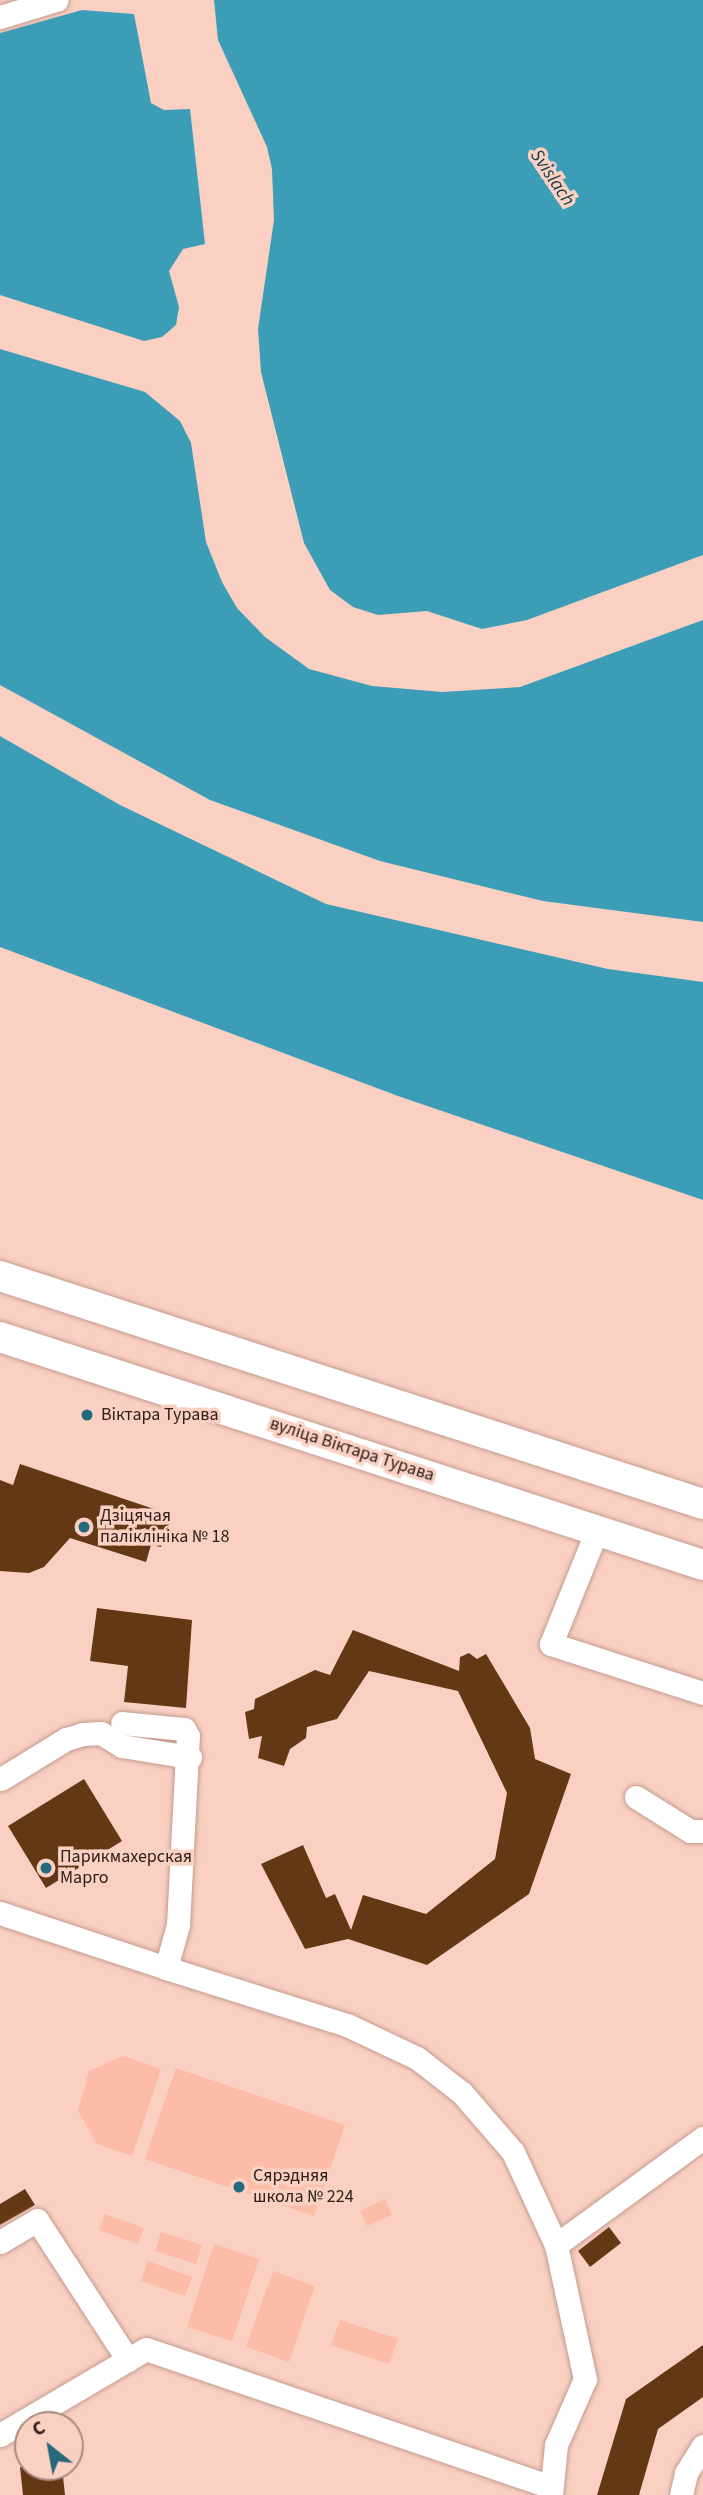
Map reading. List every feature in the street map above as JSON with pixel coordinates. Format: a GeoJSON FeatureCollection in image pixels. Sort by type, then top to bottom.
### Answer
{"type":"FeatureCollection","features":[{"type":"Feature","properties":{"kind":"main road"},"geometry":{"type":"LineString","coordinates":[[0,1276],[703,1504]]}},
{"type":"Feature","properties":{"kind":"main road","name":"вуліца Віктара Турава"},"geometry":{"type":"LineString","coordinates":[[0,1337],[703,1565]]}},
{"type":"Feature","properties":{"kind":"lane"},"geometry":{"type":"LineString","coordinates":[[0,17],[56,0]]}},
{"type":"Feature","properties":{"kind":"lane"},"geometry":{"type":"LineString","coordinates":[[597,1530],[551,1644],[703,1693]]}},
{"type":"Feature","properties":{"kind":"lane"},"geometry":{"type":"LineString","coordinates":[[122,1723],[184,1729],[190,1756],[178,1925],[166,1968]]}},
{"type":"Feature","properties":{"kind":"lane"},"geometry":{"type":"LineString","coordinates":[[1,1779],[66,1739],[83,1734],[101,1733],[122,1746],[190,1756]]}},
{"type":"Feature","properties":{"kind":"lane"},"geometry":{"type":"LineString","coordinates":[[636,1797],[690,1831],[703,1831]]}},
{"type":"Feature","properties":{"kind":"lane"},"geometry":{"type":"LineString","coordinates":[[0,1913],[347,2025],[417,2057],[462,2093],[513,2152],[556,2245],[585,2379],[564,2422],[551,2491],[146,2349],[0,2435]]}},
{"type":"Feature","properties":{"kind":"lane"},"geometry":{"type":"LineString","coordinates":[[556,2245],[703,2137]]}},
{"type":"Feature","properties":{"kind":"lane"},"geometry":{"type":"LineString","coordinates":[[0,2242],[37,2220],[128,2360]]}},
{"type":"Feature","properties":{"kind":"lane"},"geometry":{"type":"LineString","coordinates":[[681,2495],[685,2473],[703,2446]]}},
{"type":"Feature","properties":{"kind":"shaded area"},"geometry":{"type":"Polygon","coordinates":[[[123,2056],[161,2069],[132,2156],[97,2144],[78,2111],[89,2071],[123,2056]]]}},
{"type":"Feature","properties":{"kind":"shaded area"},"geometry":{"type":"Polygon","coordinates":[[[176,2068],[345,2125],[314,2216],[145,2159],[176,2068]]]}},
{"type":"Feature","properties":{"kind":"shaded area"},"geometry":{"type":"Polygon","coordinates":[[[385,2199],[392,2215],[367,2226],[360,2211],[385,2199]]]}},
{"type":"Feature","properties":{"kind":"shaded area"},"geometry":{"type":"Polygon","coordinates":[[[105,2214],[144,2228],[138,2244],[99,2230],[105,2214]]]}},
{"type":"Feature","properties":{"kind":"shaded area"},"geometry":{"type":"Polygon","coordinates":[[[161,2232],[202,2245],[196,2264],[155,2251],[161,2232]]]}},
{"type":"Feature","properties":{"kind":"shaded area"},"geometry":{"type":"Polygon","coordinates":[[[214,2244],[259,2259],[232,2341],[187,2327],[214,2244]]]}},
{"type":"Feature","properties":{"kind":"shaded area"},"geometry":{"type":"Polygon","coordinates":[[[148,2261],[192,2277],[185,2296],[141,2281],[148,2261]]]}},
{"type":"Feature","properties":{"kind":"shaded area"},"geometry":{"type":"Polygon","coordinates":[[[273,2271],[315,2286],[289,2362],[246,2347],[273,2271]]]}},
{"type":"Feature","properties":{"kind":"shaded area"},"geometry":{"type":"Polygon","coordinates":[[[340,2320],[398,2339],[389,2364],[331,2345],[340,2320]]]}},
{"type":"Feature","properties":{"kind":"water","name":"Svislach"},"geometry":{"type":"Polygon","coordinates":[[[214,0],[703,0],[703,555],[527,620],[482,629],[427,611],[378,615],[353,607],[330,590],[304,543],[261,372],[258,329],[274,220],[272,169],[267,147],[218,40],[214,0]]]}},
{"type":"Feature","properties":{"kind":"water"},"geometry":{"type":"Polygon","coordinates":[[[82,10],[134,14],[151,103],[164,110],[190,109],[205,244],[183,249],[169,271],[179,307],[176,325],[162,337],[144,341],[0,295],[0,33],[82,10]]]}},
{"type":"Feature","properties":{"kind":"water"},"geometry":{"type":"Polygon","coordinates":[[[0,349],[145,392],[180,421],[191,443],[206,542],[222,582],[237,608],[265,637],[309,669],[372,686],[442,692],[520,687],[703,620],[703,922],[543,901],[380,861],[210,800],[0,685],[0,349]]]}},
{"type":"Feature","properties":{"kind":"water"},"geometry":{"type":"Polygon","coordinates":[[[0,736],[120,805],[326,904],[608,969],[703,982],[703,1200],[398,1096],[0,947],[0,736]]]}},
{"type":"Feature","properties":{"kind":"building","name":"Дзіцячая паліклініка № 18"},"geometry":{"type":"Polygon","coordinates":[[[20,1464],[172,1515],[161,1547],[151,1545],[146,1562],[70,1538],[44,1567],[29,1573],[0,1571],[0,1480],[13,1485],[20,1464]]]}},
{"type":"Feature","properties":{"kind":"building"},"geometry":{"type":"Polygon","coordinates":[[[97,1608],[192,1620],[186,1708],[124,1702],[128,1666],[90,1661],[97,1608]]]}},
{"type":"Feature","properties":{"kind":"building"},"geometry":{"type":"Polygon","coordinates":[[[353,1630],[459,1671],[460,1657],[469,1653],[477,1659],[486,1654],[530,1728],[535,1759],[571,1774],[529,1894],[427,1965],[348,1939],[305,1949],[261,1864],[303,1845],[326,1898],[335,1894],[351,1930],[363,1895],[426,1914],[495,1859],[507,1793],[458,1691],[369,1671],[337,1719],[307,1727],[306,1738],[290,1749],[284,1766],[258,1758],[262,1736],[249,1739],[245,1712],[254,1709],[255,1699],[315,1670],[330,1675],[353,1630]]]}},
{"type":"Feature","properties":{"kind":"building"},"geometry":{"type":"Polygon","coordinates":[[[84,1779],[122,1841],[46,1888],[8,1826],[84,1779]]]}},
{"type":"Feature","properties":{"kind":"building"},"geometry":{"type":"Polygon","coordinates":[[[25,2189],[35,2205],[0,2225],[0,2204],[25,2189]]]}},
{"type":"Feature","properties":{"kind":"building"},"geometry":{"type":"Polygon","coordinates":[[[609,2227],[621,2243],[590,2267],[578,2251],[609,2227]]]}},
{"type":"Feature","properties":{"kind":"building"},"geometry":{"type":"Polygon","coordinates":[[[703,2345],[703,2397],[658,2429],[639,2495],[597,2495],[626,2399],[703,2345]]]}},
{"type":"Feature","properties":{"kind":"building"},"geometry":{"type":"Polygon","coordinates":[[[22,2481],[64,2481],[65,2495],[23,2495],[22,2481]]]}},
{"type":"Feature","properties":{"kind":"place","name":"Віктара Турава"},"geometry":{"type":"Point","coordinates":[87,1415]}},
{"type":"Feature","properties":{"kind":"place","name":"Дзіцячая паліклініка № 18"},"geometry":{"type":"Point","coordinates":[84,1527]}},
{"type":"Feature","properties":{"kind":"place","name":"Парикмахерская Марго"},"geometry":{"type":"Point","coordinates":[46,1868]}},
{"type":"Feature","properties":{"kind":"place","name":"Сярэдняя школа № 224"},"geometry":{"type":"Point","coordinates":[239,2187]}}]}
